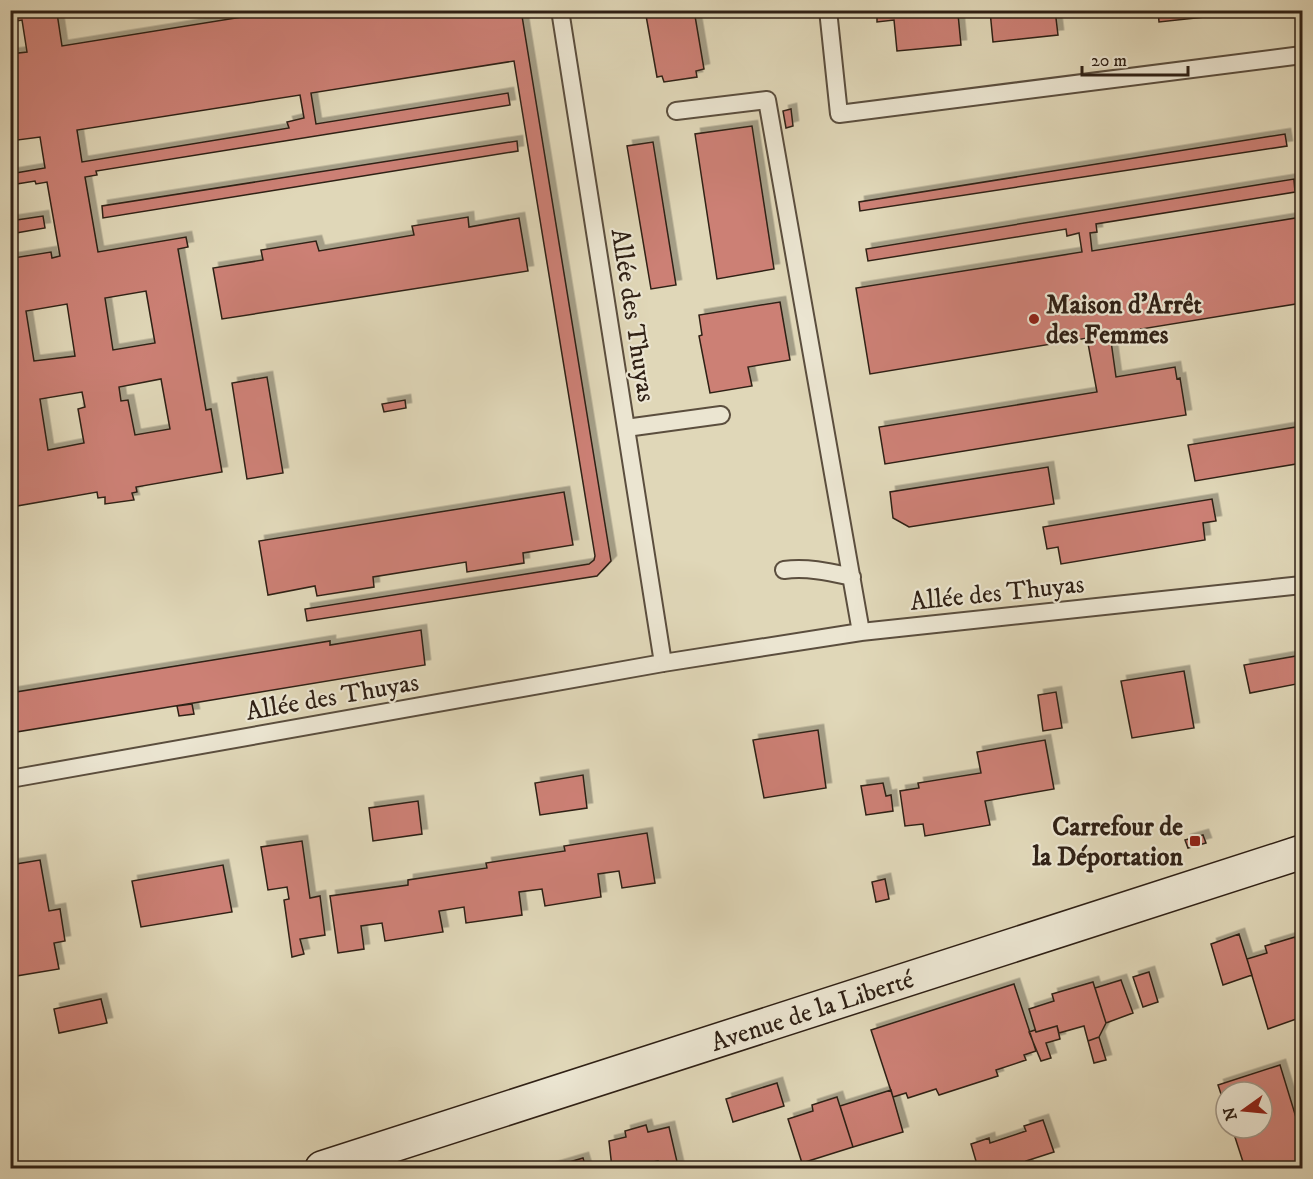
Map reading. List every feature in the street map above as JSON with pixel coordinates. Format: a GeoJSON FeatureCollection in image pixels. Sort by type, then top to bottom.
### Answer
{"type":"FeatureCollection","features":[{"type":"Feature","properties":{"kind":"main road","name":"Avenue de la Liberté"},"geometry":{"type":"LineString","coordinates":[[322,1168],[1302,852]]}},
{"type":"Feature","properties":{"kind":"lane","name":"Allée des Thuyas"},"geometry":{"type":"LineString","coordinates":[[560,10],[663,663]]}},
{"type":"Feature","properties":{"kind":"lane"},"geometry":{"type":"LineString","coordinates":[[828,10],[839,114],[1302,55]]}},
{"type":"Feature","properties":{"kind":"lane"},"geometry":{"type":"LineString","coordinates":[[676,111],[767,100],[861,632]]}},
{"type":"Feature","properties":{"kind":"lane"},"geometry":{"type":"LineString","coordinates":[[626,428],[721,415]]}},
{"type":"Feature","properties":{"kind":"lane"},"geometry":{"type":"LineString","coordinates":[[784,570],[800,568],[852,577]]}},
{"type":"Feature","properties":{"kind":"lane","name":"Allée des Thuyas"},"geometry":{"type":"LineString","coordinates":[[10,778],[663,663],[861,632],[1302,585]]}},
{"type":"Feature","properties":{"kind":"building"},"geometry":{"type":"Polygon","coordinates":[[[10,10],[74,10],[57,13],[62,46],[286,10],[521,10],[611,561],[597,576],[307,621],[305,609],[589,564],[594,560],[514,61],[311,93],[316,124],[508,93],[510,105],[96,171],[97,175],[85,177],[98,252],[186,237],[188,247],[178,249],[206,410],[211,409],[222,472],[136,487],[137,492],[132,493],[134,500],[105,504],[105,497],[98,498],[97,492],[11,507],[10,265],[14,264],[13,258],[51,252],[52,258],[60,256],[47,182],[36,184],[35,181],[10,185],[10,174],[45,168],[40,137],[10,141],[10,54],[27,52],[22,20],[10,22],[10,10]],[[300,95],[77,130],[82,162],[289,128],[287,122],[304,118],[300,95]],[[146,291],[105,298],[113,350],[155,343],[146,291]],[[67,304],[26,311],[34,361],[75,356],[67,304]],[[161,379],[119,387],[121,401],[128,400],[135,435],[170,429],[161,379]],[[82,392],[40,399],[48,450],[84,443],[78,409],[85,407],[82,392]]]}},
{"type":"Feature","properties":{"kind":"building"},"geometry":{"type":"Polygon","coordinates":[[[645,10],[694,10],[704,69],[696,71],[697,77],[664,82],[662,76],[657,77],[645,10]]]}},
{"type":"Feature","properties":{"kind":"building"},"geometry":{"type":"Polygon","coordinates":[[[877,10],[1055,10],[1058,35],[993,42],[990,11],[958,14],[961,45],[897,51],[894,20],[877,22],[877,10]]]}},
{"type":"Feature","properties":{"kind":"building"},"geometry":{"type":"Polygon","coordinates":[[[1158,10],[1223,10],[1223,15],[1159,22],[1158,10]]]}},
{"type":"Feature","properties":{"kind":"building"},"geometry":{"type":"Polygon","coordinates":[[[791,109],[793,126],[786,128],[783,111],[791,109]]]}},
{"type":"Feature","properties":{"kind":"building"},"geometry":{"type":"Polygon","coordinates":[[[752,126],[774,269],[717,279],[695,134],[752,126]]]}},
{"type":"Feature","properties":{"kind":"building"},"geometry":{"type":"Polygon","coordinates":[[[1285,134],[1287,146],[860,211],[859,202],[1285,134]]]}},
{"type":"Feature","properties":{"kind":"building"},"geometry":{"type":"Polygon","coordinates":[[[517,141],[518,151],[103,218],[102,206],[517,141]]]}},
{"type":"Feature","properties":{"kind":"building"},"geometry":{"type":"Polygon","coordinates":[[[653,142],[676,285],[651,289],[627,146],[653,142]]]}},
{"type":"Feature","properties":{"kind":"building","name":"Maison d'Arrêt des Femmes"},"geometry":{"type":"Polygon","coordinates":[[[1294,179],[1295,192],[1096,224],[1097,232],[1090,233],[1092,251],[1302,217],[1302,303],[1110,334],[1116,377],[1175,367],[1177,379],[1180,378],[1186,415],[885,464],[879,427],[1097,392],[1087,338],[870,374],[856,288],[1082,252],[1079,233],[1067,236],[1066,229],[868,261],[866,249],[1294,179]]]}},
{"type":"Feature","properties":{"kind":"building"},"geometry":{"type":"Polygon","coordinates":[[[43,216],[45,228],[10,234],[10,221],[43,216]]]}},
{"type":"Feature","properties":{"kind":"building"},"geometry":{"type":"Polygon","coordinates":[[[468,217],[469,227],[519,218],[528,271],[222,319],[213,268],[263,260],[261,250],[316,241],[319,251],[414,235],[412,226],[468,217]]]}},
{"type":"Feature","properties":{"kind":"building"},"geometry":{"type":"Polygon","coordinates":[[[780,302],[790,360],[748,367],[752,386],[710,393],[699,336],[702,335],[699,315],[780,302]]]}},
{"type":"Feature","properties":{"kind":"building"},"geometry":{"type":"Polygon","coordinates":[[[267,377],[283,473],[247,479],[232,383],[267,377]]]}},
{"type":"Feature","properties":{"kind":"building"},"geometry":{"type":"Polygon","coordinates":[[[405,400],[406,408],[384,412],[382,404],[405,400]]]}},
{"type":"Feature","properties":{"kind":"building"},"geometry":{"type":"Polygon","coordinates":[[[1302,426],[1302,463],[1195,481],[1188,445],[1302,426]]]}},
{"type":"Feature","properties":{"kind":"building"},"geometry":{"type":"Polygon","coordinates":[[[1048,467],[1054,504],[909,527],[893,518],[890,492],[1048,467]]]}},
{"type":"Feature","properties":{"kind":"building"},"geometry":{"type":"Polygon","coordinates":[[[564,492],[573,545],[523,553],[524,563],[467,572],[466,562],[373,577],[374,587],[317,596],[315,586],[268,595],[259,541],[564,492]]]}},
{"type":"Feature","properties":{"kind":"building"},"geometry":{"type":"Polygon","coordinates":[[[1212,499],[1216,521],[1203,523],[1205,540],[1061,564],[1058,547],[1047,549],[1043,527],[1212,499]]]}},
{"type":"Feature","properties":{"kind":"building"},"geometry":{"type":"Polygon","coordinates":[[[421,630],[425,665],[10,733],[10,693],[330,641],[330,645],[421,630]]]}},
{"type":"Feature","properties":{"kind":"building"},"geometry":{"type":"Polygon","coordinates":[[[1302,655],[1302,683],[1250,693],[1244,665],[1302,655]]]}},
{"type":"Feature","properties":{"kind":"building"},"geometry":{"type":"Polygon","coordinates":[[[1184,671],[1194,728],[1132,738],[1121,681],[1184,671]]]}},
{"type":"Feature","properties":{"kind":"building"},"geometry":{"type":"Polygon","coordinates":[[[1056,692],[1062,728],[1043,731],[1038,695],[1056,692]]]}},
{"type":"Feature","properties":{"kind":"building"},"geometry":{"type":"Polygon","coordinates":[[[192,704],[194,714],[179,716],[177,706],[192,704]]]}},
{"type":"Feature","properties":{"kind":"building"},"geometry":{"type":"Polygon","coordinates":[[[818,730],[826,788],[764,798],[753,740],[818,730]]]}},
{"type":"Feature","properties":{"kind":"building"},"geometry":{"type":"Polygon","coordinates":[[[1045,740],[1054,789],[985,801],[990,825],[925,836],[923,824],[905,826],[900,791],[919,788],[918,783],[981,773],[977,752],[1045,740]]]}},
{"type":"Feature","properties":{"kind":"building"},"geometry":{"type":"Polygon","coordinates":[[[583,775],[587,808],[540,815],[535,783],[583,775]]]}},
{"type":"Feature","properties":{"kind":"building"},"geometry":{"type":"Polygon","coordinates":[[[883,783],[886,796],[891,795],[893,811],[866,815],[861,786],[883,783]]]}},
{"type":"Feature","properties":{"kind":"building"},"geometry":{"type":"Polygon","coordinates":[[[418,801],[422,834],[373,841],[369,808],[418,801]]]}},
{"type":"Feature","properties":{"kind":"building"},"geometry":{"type":"Polygon","coordinates":[[[647,833],[655,883],[622,888],[619,871],[598,874],[601,897],[545,906],[542,889],[519,892],[522,915],[466,923],[464,907],[439,911],[443,932],[385,941],[382,923],[361,926],[364,949],[338,953],[330,896],[408,885],[408,880],[487,868],[486,863],[565,851],[564,846],[647,833]]]}},
{"type":"Feature","properties":{"kind":"building"},"geometry":{"type":"Polygon","coordinates":[[[1203,835],[1206,843],[1188,848],[1185,840],[1203,835]]]}},
{"type":"Feature","properties":{"kind":"building"},"geometry":{"type":"Polygon","coordinates":[[[302,841],[310,898],[320,896],[325,935],[300,939],[304,954],[292,957],[284,900],[289,899],[287,887],[268,890],[261,847],[302,841]]]}},
{"type":"Feature","properties":{"kind":"building"},"geometry":{"type":"Polygon","coordinates":[[[40,860],[49,911],[60,909],[65,941],[54,943],[59,969],[10,977],[10,865],[40,860]]]}},
{"type":"Feature","properties":{"kind":"building"},"geometry":{"type":"Polygon","coordinates":[[[223,865],[232,912],[141,927],[132,881],[223,865]]]}},
{"type":"Feature","properties":{"kind":"building"},"geometry":{"type":"Polygon","coordinates":[[[885,879],[889,899],[876,902],[872,882],[885,879]]]}},
{"type":"Feature","properties":{"kind":"building"},"geometry":{"type":"Polygon","coordinates":[[[1239,934],[1252,975],[1223,985],[1211,944],[1239,934]]]}},
{"type":"Feature","properties":{"kind":"building"},"geometry":{"type":"Polygon","coordinates":[[[1295,937],[1302,958],[1302,1017],[1268,1029],[1247,959],[1267,953],[1265,946],[1295,937]]]}},
{"type":"Feature","properties":{"kind":"building"},"geometry":{"type":"Polygon","coordinates":[[[1302,941],[1302,958],[1298,942],[1302,941]]]}},
{"type":"Feature","properties":{"kind":"building"},"geometry":{"type":"Polygon","coordinates":[[[1149,972],[1158,1002],[1143,1007],[1133,977],[1149,972]]]}},
{"type":"Feature","properties":{"kind":"building"},"geometry":{"type":"Polygon","coordinates":[[[1121,980],[1133,1013],[1106,1023],[1095,988],[1121,980]]]}},
{"type":"Feature","properties":{"kind":"building"},"geometry":{"type":"Polygon","coordinates":[[[1093,982],[1106,1023],[1099,1037],[1088,1041],[1084,1026],[1059,1033],[1057,1026],[1036,1032],[1029,1009],[1054,1001],[1052,994],[1093,982]]]}},
{"type":"Feature","properties":{"kind":"building"},"geometry":{"type":"Polygon","coordinates":[[[1014,984],[1036,1051],[1024,1055],[1026,1060],[996,1070],[998,1076],[939,1095],[936,1089],[908,1098],[906,1093],[893,1097],[871,1030],[1014,984]]]}},
{"type":"Feature","properties":{"kind":"building"},"geometry":{"type":"Polygon","coordinates":[[[101,999],[107,1023],[59,1033],[54,1009],[101,999]]]}},
{"type":"Feature","properties":{"kind":"building"},"geometry":{"type":"Polygon","coordinates":[[[1057,1026],[1060,1039],[1046,1043],[1051,1058],[1041,1061],[1029,1032],[1057,1026]]]}},
{"type":"Feature","properties":{"kind":"building"},"geometry":{"type":"Polygon","coordinates":[[[1099,1037],[1106,1060],[1094,1063],[1088,1041],[1099,1037]]]}},
{"type":"Feature","properties":{"kind":"building"},"geometry":{"type":"Polygon","coordinates":[[[1280,1065],[1302,1137],[1302,1168],[1245,1168],[1236,1140],[1274,1140],[1274,1080],[1234,1080],[1280,1065]]]}},
{"type":"Feature","properties":{"kind":"building"},"geometry":{"type":"Polygon","coordinates":[[[777,1083],[784,1106],[733,1122],[726,1099],[777,1083]]]}},
{"type":"Feature","properties":{"kind":"building"},"geometry":{"type":"Polygon","coordinates":[[[891,1090],[903,1132],[853,1147],[840,1106],[891,1090]]]}},
{"type":"Feature","properties":{"kind":"building"},"geometry":{"type":"Polygon","coordinates":[[[837,1097],[853,1147],[802,1163],[788,1119],[813,1111],[812,1105],[837,1097]]]}},
{"type":"Feature","properties":{"kind":"building"},"geometry":{"type":"Polygon","coordinates":[[[1043,1120],[1054,1152],[1026,1161],[1028,1168],[978,1168],[971,1144],[989,1138],[990,1143],[1026,1131],[1024,1126],[1043,1120]]]}},
{"type":"Feature","properties":{"kind":"building"},"geometry":{"type":"Polygon","coordinates":[[[646,1125],[648,1132],[669,1127],[678,1166],[660,1168],[658,1161],[634,1166],[634,1168],[612,1168],[609,1141],[626,1137],[625,1131],[646,1125]]]}},
{"type":"Feature","properties":{"kind":"building"},"geometry":{"type":"Polygon","coordinates":[[[583,1158],[586,1168],[549,1168],[583,1158]]]}},
{"type":"Feature","properties":{"kind":"place","name":"Maison d'Arrêt des Femmes"},"geometry":{"type":"Point","coordinates":[1034,319]}},
{"type":"Feature","properties":{"kind":"place","name":"Carrefour de la Déportation"},"geometry":{"type":"Point","coordinates":[1195,841]}}]}
